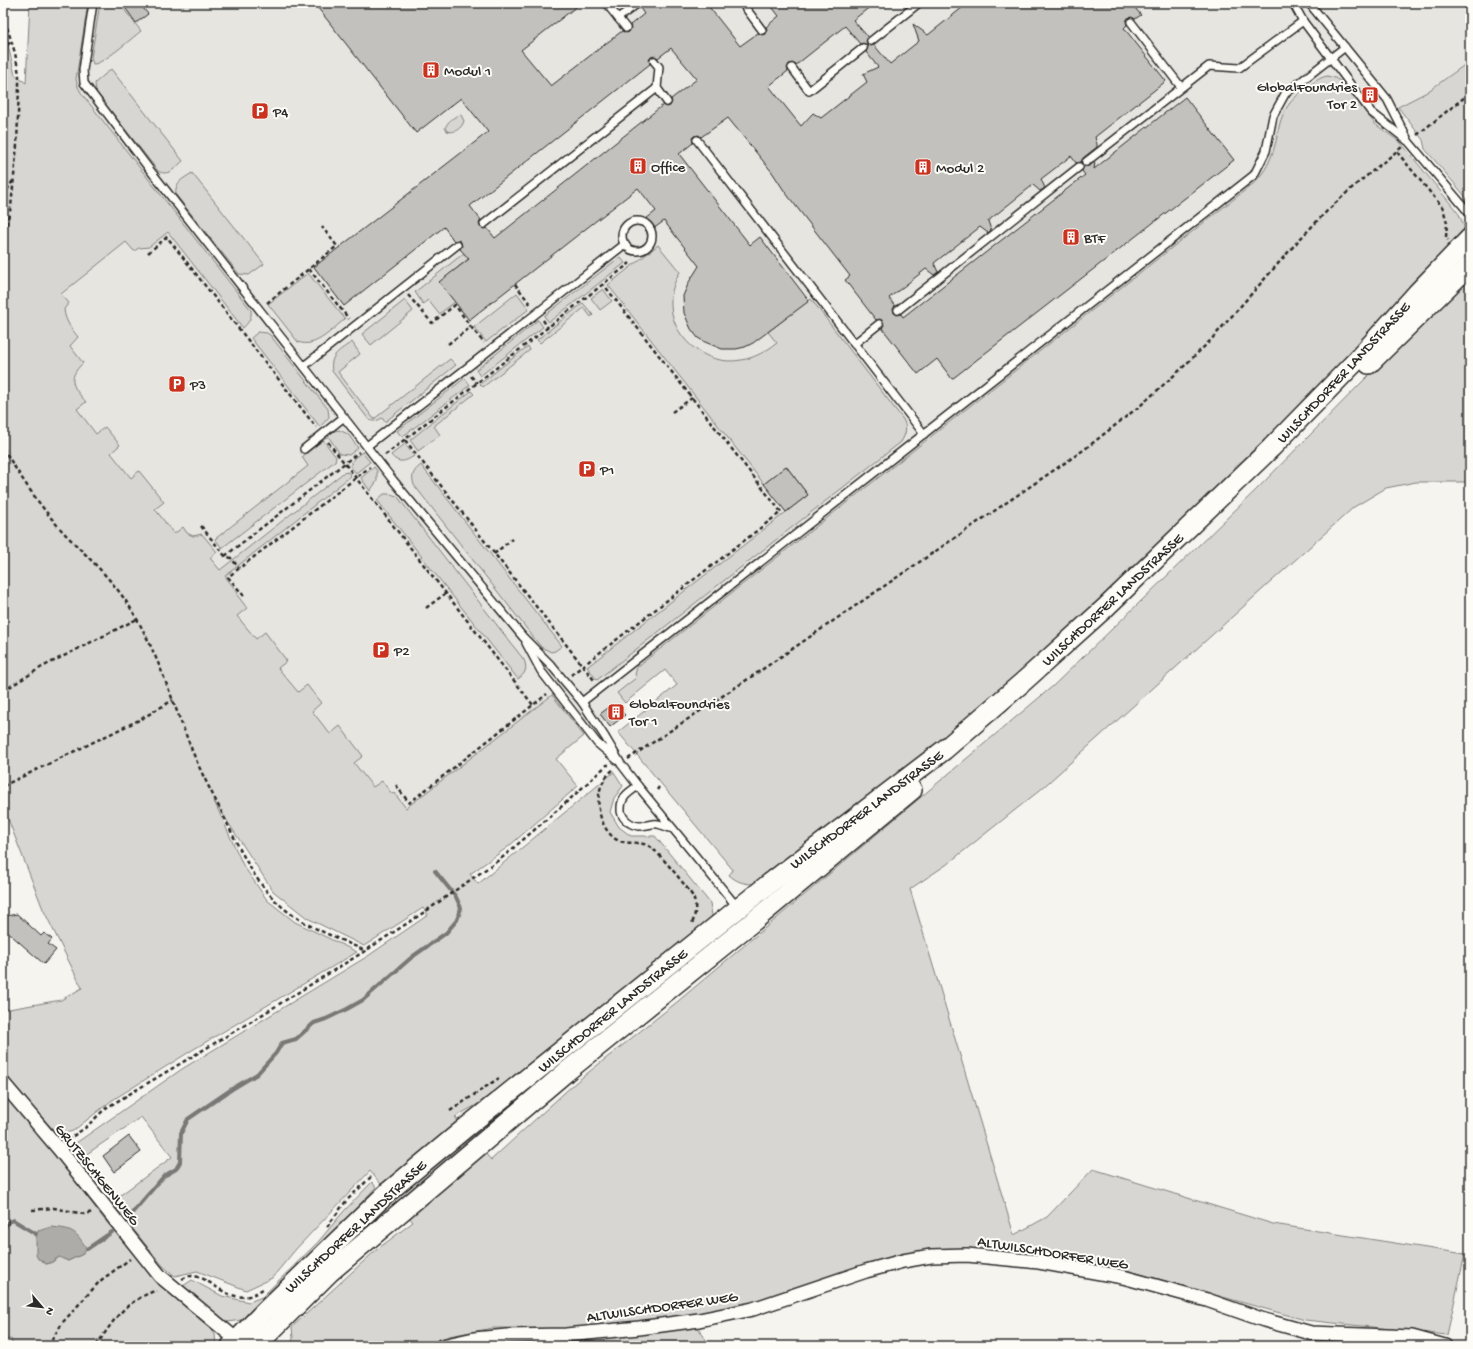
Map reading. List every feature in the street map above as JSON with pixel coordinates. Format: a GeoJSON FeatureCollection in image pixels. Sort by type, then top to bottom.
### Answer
{"type":"FeatureCollection","features":[{"type":"Feature","properties":{"kind":"main road","name":"WILSCHDORFER LANDSTRASSE"},"geometry":{"type":"LineString","coordinates":[[256,1346],[330,1272],[566,1072],[745,916],[770,883],[944,750],[1105,608],[1271,448],[1470,238]]}},
{"type":"Feature","properties":{"kind":"main road","name":"WILSCHDORFER LANDSTRASSE"},"geometry":{"type":"LineString","coordinates":[[239,1344],[388,1192],[464,1129],[745,916],[968,744],[1044,678],[1151,581],[1253,482],[1378,355],[1470,265]]}},
{"type":"Feature","properties":{"kind":"street","name":"GRUTZSCHGENWEG"},"geometry":{"type":"LineString","coordinates":[[3,1083],[59,1149],[160,1276],[239,1344]]}},
{"type":"Feature","properties":{"kind":"street","name":"ALTWILSCHDORFER WEG"},"geometry":{"type":"LineString","coordinates":[[442,1346],[474,1338],[566,1335],[639,1328],[699,1320],[753,1309],[866,1271],[904,1261],[931,1256],[967,1255],[1039,1262],[1123,1277],[1207,1300],[1264,1320],[1311,1333],[1412,1337],[1445,1346]]}},
{"type":"Feature","properties":{"kind":"lane"},"geometry":{"type":"LineString","coordinates":[[94,3],[83,70],[84,83],[258,309],[378,460],[523,637],[550,664],[582,702],[621,764],[672,829],[745,916]]}},
{"type":"Feature","properties":{"kind":"lane"},"geometry":{"type":"LineString","coordinates":[[606,3],[626,28]]}},
{"type":"Feature","properties":{"kind":"lane"},"geometry":{"type":"LineString","coordinates":[[742,3],[762,30]]}},
{"type":"Feature","properties":{"kind":"lane"},"geometry":{"type":"LineString","coordinates":[[871,41],[919,3]]}},
{"type":"Feature","properties":{"kind":"lane"},"geometry":{"type":"LineString","coordinates":[[1292,3],[1303,21],[1371,112],[1409,142],[1470,214]]}},
{"type":"Feature","properties":{"kind":"lane"},"geometry":{"type":"LineString","coordinates":[[1309,3],[1387,99],[1409,142]]}},
{"type":"Feature","properties":{"kind":"lane"},"geometry":{"type":"LineString","coordinates":[[618,18],[636,4]]}},
{"type":"Feature","properties":{"kind":"lane"},"geometry":{"type":"LineString","coordinates":[[1086,162],[1209,66],[1239,68],[1303,21]]}},
{"type":"Feature","properties":{"kind":"lane"},"geometry":{"type":"LineString","coordinates":[[1131,22],[1181,87]]}},
{"type":"Feature","properties":{"kind":"lane"},"geometry":{"type":"LineString","coordinates":[[582,702],[1254,175],[1266,151],[1273,116],[1285,94],[1345,47]]}},
{"type":"Feature","properties":{"kind":"lane"},"geometry":{"type":"LineString","coordinates":[[792,68],[809,91],[863,48]]}},
{"type":"Feature","properties":{"kind":"lane"},"geometry":{"type":"LineString","coordinates":[[654,61],[659,67],[657,88],[667,102]]}},
{"type":"Feature","properties":{"kind":"lane"},"geometry":{"type":"LineString","coordinates":[[484,224],[657,88]]}},
{"type":"Feature","properties":{"kind":"lane"},"geometry":{"type":"LineString","coordinates":[[697,140],[924,434]]}},
{"type":"Feature","properties":{"kind":"lane"},"geometry":{"type":"LineString","coordinates":[[898,310],[1079,167]]}},
{"type":"Feature","properties":{"kind":"lane"},"geometry":{"type":"LineString","coordinates":[[635,221],[640,221],[648,226],[652,235],[652,240],[646,248],[637,251],[628,248],[625,244],[622,235],[626,226],[635,221]]}},
{"type":"Feature","properties":{"kind":"lane"},"geometry":{"type":"LineString","coordinates":[[367,446],[625,244]]}},
{"type":"Feature","properties":{"kind":"lane"},"geometry":{"type":"LineString","coordinates":[[304,366],[457,245]]}},
{"type":"Feature","properties":{"kind":"lane"},"geometry":{"type":"LineString","coordinates":[[854,344],[879,324]]}},
{"type":"Feature","properties":{"kind":"lane"},"geometry":{"type":"LineString","coordinates":[[304,449],[344,417]]}},
{"type":"Feature","properties":{"kind":"lane"},"geometry":{"type":"LineString","coordinates":[[523,637],[541,671],[554,688],[597,743],[621,764]]}},
{"type":"Feature","properties":{"kind":"lane"},"geometry":{"type":"LineString","coordinates":[[638,786],[628,793],[622,800],[620,810],[623,818],[632,824],[640,826],[658,824],[672,829]]}},
{"type":"Feature","properties":{"kind":"path"},"geometry":{"type":"LineString","coordinates":[[3,14],[12,40],[19,74],[17,145],[14,179],[11,207],[3,237]]}},
{"type":"Feature","properties":{"kind":"path"},"geometry":{"type":"LineString","coordinates":[[3,50],[12,40]]}},
{"type":"Feature","properties":{"kind":"path"},"geometry":{"type":"LineString","coordinates":[[689,928],[694,918],[694,898],[657,852],[649,846],[636,843],[624,843],[616,839],[608,832],[601,817],[598,802],[599,789],[608,774],[1085,449],[1128,415],[1180,370],[1209,342],[1298,241],[1327,211],[1353,187],[1470,93]]}},
{"type":"Feature","properties":{"kind":"path"},"geometry":{"type":"LineString","coordinates":[[1397,152],[1443,208],[1447,223],[1446,237],[1449,243]]}},
{"type":"Feature","properties":{"kind":"path"},"geometry":{"type":"LineString","coordinates":[[3,196],[14,179]]}},
{"type":"Feature","properties":{"kind":"path"},"geometry":{"type":"LineString","coordinates":[[258,309],[337,246],[322,227]]}},
{"type":"Feature","properties":{"kind":"path"},"geometry":{"type":"LineString","coordinates":[[148,253],[167,237],[533,705]]}},
{"type":"Feature","properties":{"kind":"path"},"geometry":{"type":"LineString","coordinates":[[244,596],[228,577],[604,285],[630,263]]}},
{"type":"Feature","properties":{"kind":"path"},"geometry":{"type":"LineString","coordinates":[[309,269],[354,326]]}},
{"type":"Feature","properties":{"kind":"path"},"geometry":{"type":"LineString","coordinates":[[564,681],[781,512],[604,285]]}},
{"type":"Feature","properties":{"kind":"path"},"geometry":{"type":"LineString","coordinates":[[416,304],[432,323],[455,305],[489,350]]}},
{"type":"Feature","properties":{"kind":"path"},"geometry":{"type":"LineString","coordinates":[[448,344],[471,326]]}},
{"type":"Feature","properties":{"kind":"path"},"geometry":{"type":"LineString","coordinates":[[672,412],[692,398]]}},
{"type":"Feature","properties":{"kind":"path"},"geometry":{"type":"LineString","coordinates":[[405,440],[600,688]]}},
{"type":"Feature","properties":{"kind":"path"},"geometry":{"type":"LineString","coordinates":[[225,556],[367,446]]}},
{"type":"Feature","properties":{"kind":"path"},"geometry":{"type":"LineString","coordinates":[[3,448],[18,473],[37,499],[67,535],[95,563],[115,587],[137,619],[147,638],[199,765],[242,852],[258,879],[279,904],[292,914],[304,922],[365,951]]}},
{"type":"Feature","properties":{"kind":"path"},"geometry":{"type":"LineString","coordinates":[[201,526],[225,556],[231,558],[240,568]]}},
{"type":"Feature","properties":{"kind":"path"},"geometry":{"type":"LineString","coordinates":[[494,554],[512,539]]}},
{"type":"Feature","properties":{"kind":"path"},"geometry":{"type":"LineString","coordinates":[[426,608],[446,593]]}},
{"type":"Feature","properties":{"kind":"path"},"geometry":{"type":"LineString","coordinates":[[3,691],[42,667],[137,619]]}},
{"type":"Feature","properties":{"kind":"path"},"geometry":{"type":"LineString","coordinates":[[396,785],[409,803],[554,688]]}},
{"type":"Feature","properties":{"kind":"path"},"geometry":{"type":"LineString","coordinates":[[3,786],[141,719],[173,700]]}},
{"type":"Feature","properties":{"kind":"path"},"geometry":{"type":"LineString","coordinates":[[59,1149],[70,1137],[85,1128],[106,1108],[365,951],[447,897],[503,857],[607,765],[621,764]]}},
{"type":"Feature","properties":{"kind":"path"},"geometry":{"type":"LineString","coordinates":[[450,1111],[501,1077]]}},
{"type":"Feature","properties":{"kind":"path"},"geometry":{"type":"LineString","coordinates":[[325,1230],[346,1201],[373,1175]]}},
{"type":"Feature","properties":{"kind":"path"},"geometry":{"type":"LineString","coordinates":[[32,1210],[54,1208],[84,1214],[107,1210]]}},
{"type":"Feature","properties":{"kind":"path"},"geometry":{"type":"LineString","coordinates":[[48,1346],[63,1322],[100,1281],[140,1252]]}},
{"type":"Feature","properties":{"kind":"path"},"geometry":{"type":"LineString","coordinates":[[96,1346],[115,1319],[127,1306],[141,1296],[190,1276],[200,1278],[219,1290],[234,1296],[250,1296],[268,1286]]}},
{"type":"Feature","properties":{"kind":"shaded area"},"geometry":{"type":"Polygon","coordinates":[[[30,3],[1470,3],[1470,61],[1427,92],[1398,107],[1389,97],[1367,115],[1375,124],[670,667],[622,705],[626,710],[610,723],[606,718],[556,760],[404,880],[105,498],[16,286],[30,3]]]}},
{"type":"Feature","properties":{"kind":"shaded area"},"geometry":{"type":"Polygon","coordinates":[[[30,3],[88,3],[76,79],[78,87],[251,310],[250,320],[243,328],[168,232],[149,247],[139,248],[134,251],[126,242],[61,294],[69,303],[64,309],[67,321],[78,337],[70,346],[83,363],[74,374],[73,383],[86,402],[77,409],[96,434],[105,427],[120,445],[111,453],[131,478],[139,471],[164,502],[155,509],[174,534],[183,527],[187,533],[193,536],[202,534],[217,552],[210,558],[220,570],[343,473],[348,472],[351,476],[225,576],[247,608],[237,616],[256,639],[265,632],[287,661],[278,668],[298,692],[307,685],[321,703],[312,711],[330,734],[340,726],[363,756],[354,763],[373,787],[382,781],[406,808],[552,695],[584,736],[556,759],[578,786],[508,847],[470,874],[478,884],[614,772],[623,786],[614,798],[610,812],[619,827],[631,836],[655,836],[710,903],[712,915],[707,926],[478,1104],[455,1117],[491,1160],[575,1083],[677,1002],[1053,686],[1256,490],[1470,272],[1470,482],[1416,482],[1386,488],[1354,507],[1039,791],[946,865],[910,889],[1014,1235],[1047,1217],[1093,1169],[1273,1224],[1465,1254],[1447,1335],[1305,1320],[1126,1270],[1019,1252],[959,1250],[752,1304],[689,1316],[598,1329],[493,1328],[449,1336],[424,1346],[291,1346],[293,1338],[292,1327],[375,1251],[413,1222],[370,1171],[296,1249],[272,1278],[246,1290],[197,1271],[175,1276],[163,1266],[111,1202],[172,1157],[141,1117],[78,1160],[76,1143],[182,1069],[368,956],[428,915],[423,908],[364,946],[307,918],[273,891],[214,801],[243,865],[267,900],[295,922],[357,952],[194,1049],[111,1101],[73,1131],[58,1135],[3,1074],[3,1010],[61,1000],[82,988],[43,909],[3,806],[3,23],[15,75],[26,83],[30,3]]]}},
{"type":"Feature","properties":{"kind":"shaded area"},"geometry":{"type":"Polygon","coordinates":[[[100,3],[119,3],[141,31],[110,56],[93,64],[91,58],[100,3]]]}},
{"type":"Feature","properties":{"kind":"shaded area"},"geometry":{"type":"Polygon","coordinates":[[[1470,61],[1470,202],[1425,149],[1423,140],[1398,107],[1427,92],[1470,61]]]}},
{"type":"Feature","properties":{"kind":"shaded area"},"geometry":{"type":"Polygon","coordinates":[[[111,69],[183,161],[171,171],[162,173],[158,171],[96,92],[95,83],[111,69]]]}},
{"type":"Feature","properties":{"kind":"shaded area"},"geometry":{"type":"Polygon","coordinates":[[[1327,76],[1335,78],[1343,83],[1375,124],[1401,143],[1459,214],[1464,226],[1463,233],[1231,481],[955,731],[754,884],[741,882],[729,875],[733,870],[618,732],[677,685],[665,670],[625,703],[617,693],[637,677],[635,675],[637,667],[1253,184],[1268,164],[1276,142],[1280,123],[1288,106],[1295,97],[1306,88],[1318,79],[1327,76]]]}},
{"type":"Feature","properties":{"kind":"shaded area"},"geometry":{"type":"Polygon","coordinates":[[[461,115],[464,121],[461,126],[455,131],[447,131],[445,128],[446,125],[456,116],[461,115]]]}},
{"type":"Feature","properties":{"kind":"shaded area"},"geometry":{"type":"Polygon","coordinates":[[[192,173],[264,264],[249,275],[239,274],[176,195],[176,187],[178,184],[182,179],[192,173]]]}},
{"type":"Feature","properties":{"kind":"shaded area"},"geometry":{"type":"Polygon","coordinates":[[[658,245],[680,272],[672,291],[672,312],[676,325],[682,336],[691,346],[714,359],[728,361],[741,360],[756,356],[777,343],[768,332],[811,299],[902,418],[906,430],[901,442],[597,680],[587,667],[808,495],[786,466],[764,484],[608,285],[658,245]]]}},
{"type":"Feature","properties":{"kind":"shaded area"},"geometry":{"type":"Polygon","coordinates":[[[464,253],[468,259],[440,282],[455,302],[439,314],[428,300],[423,304],[415,292],[464,253]]]}},
{"type":"Feature","properties":{"kind":"shaded area"},"geometry":{"type":"Polygon","coordinates":[[[620,257],[625,263],[549,322],[544,316],[620,257]]]}},
{"type":"Feature","properties":{"kind":"shaded area"},"geometry":{"type":"Polygon","coordinates":[[[308,273],[345,319],[323,337],[311,343],[305,343],[298,342],[268,304],[308,273]]]}},
{"type":"Feature","properties":{"kind":"shaded area"},"geometry":{"type":"Polygon","coordinates":[[[603,289],[612,301],[600,310],[591,298],[603,289]]]}},
{"type":"Feature","properties":{"kind":"shaded area"},"geometry":{"type":"Polygon","coordinates":[[[517,293],[529,309],[486,342],[474,327],[517,293]]]}},
{"type":"Feature","properties":{"kind":"shaded area"},"geometry":{"type":"Polygon","coordinates":[[[405,300],[413,311],[371,345],[362,334],[405,300]]]}},
{"type":"Feature","properties":{"kind":"shaded area"},"geometry":{"type":"Polygon","coordinates":[[[583,303],[593,315],[591,317],[584,308],[540,343],[537,340],[583,303]]]}},
{"type":"Feature","properties":{"kind":"shaded area"},"geometry":{"type":"Polygon","coordinates":[[[538,320],[543,327],[480,376],[476,370],[538,320]]]}},
{"type":"Feature","properties":{"kind":"shaded area"},"geometry":{"type":"Polygon","coordinates":[[[258,332],[267,333],[270,335],[328,409],[329,417],[320,427],[251,338],[258,332]]]}},
{"type":"Feature","properties":{"kind":"shaded area"},"geometry":{"type":"Polygon","coordinates":[[[352,342],[360,354],[338,372],[374,419],[450,359],[456,365],[385,422],[382,418],[376,421],[371,421],[332,371],[332,361],[336,354],[352,342]]]}},
{"type":"Feature","properties":{"kind":"shaded area"},"geometry":{"type":"Polygon","coordinates":[[[528,346],[530,350],[483,387],[480,384],[528,346]]]}},
{"type":"Feature","properties":{"kind":"shaded area"},"geometry":{"type":"Polygon","coordinates":[[[465,378],[470,385],[402,437],[397,431],[465,378]]]}},
{"type":"Feature","properties":{"kind":"shaded area"},"geometry":{"type":"Polygon","coordinates":[[[471,391],[474,394],[434,426],[440,435],[418,451],[410,440],[471,391]]]}},
{"type":"Feature","properties":{"kind":"shaded area"},"geometry":{"type":"Polygon","coordinates":[[[339,430],[348,434],[358,448],[349,455],[340,454],[328,436],[334,431],[339,430]]]}},
{"type":"Feature","properties":{"kind":"shaded area"},"geometry":{"type":"Polygon","coordinates":[[[323,440],[336,457],[335,461],[222,548],[215,539],[308,466],[302,457],[323,440]]]}},
{"type":"Feature","properties":{"kind":"shaded area"},"geometry":{"type":"Polygon","coordinates":[[[405,444],[414,456],[405,461],[396,460],[391,455],[405,444]]]}},
{"type":"Feature","properties":{"kind":"shaded area"},"geometry":{"type":"Polygon","coordinates":[[[362,452],[370,462],[356,473],[350,466],[354,458],[362,452]]]}},
{"type":"Feature","properties":{"kind":"shaded area"},"geometry":{"type":"Polygon","coordinates":[[[421,465],[562,646],[551,652],[541,647],[414,485],[413,474],[421,465]]]}},
{"type":"Feature","properties":{"kind":"shaded area"},"geometry":{"type":"Polygon","coordinates":[[[374,467],[377,471],[377,481],[370,491],[361,478],[374,467]]]}},
{"type":"Feature","properties":{"kind":"shaded area"},"geometry":{"type":"Polygon","coordinates":[[[384,494],[397,496],[524,660],[526,666],[525,671],[518,679],[377,500],[384,494]]]}},
{"type":"Feature","properties":{"kind":"shaded area"},"geometry":{"type":"Polygon","coordinates":[[[723,931],[725,933],[476,1141],[470,1135],[723,931]]]}},
{"type":"Feature","properties":{"kind":"shaded area"},"geometry":{"type":"Polygon","coordinates":[[[3,1092],[62,1164],[104,1219],[157,1282],[211,1329],[215,1334],[216,1346],[15,1346],[11,1339],[3,1340],[3,1092]],[[87,1249],[41,1260],[46,1264],[51,1263],[59,1257],[68,1261],[83,1254],[87,1249]]]}},
{"type":"Feature","properties":{"kind":"shaded area"},"geometry":{"type":"Polygon","coordinates":[[[372,1182],[376,1187],[324,1243],[255,1311],[242,1320],[227,1322],[183,1286],[192,1280],[222,1296],[249,1302],[262,1297],[318,1242],[344,1211],[372,1182]]]}},
{"type":"Feature","properties":{"kind":"shaded area"},"geometry":{"type":"Polygon","coordinates":[[[51,1227],[73,1232],[87,1249],[83,1254],[68,1261],[59,1257],[46,1264],[38,1259],[36,1255],[36,1234],[38,1231],[51,1227]]]}},
{"type":"Feature","properties":{"kind":"shaded area"},"geometry":{"type":"Polygon","coordinates":[[[697,1326],[710,1346],[511,1345],[697,1326]]]}},
{"type":"Feature","properties":{"kind":"building"},"geometry":{"type":"Polygon","coordinates":[[[122,3],[139,3],[148,14],[136,23],[122,3]]]}},
{"type":"Feature","properties":{"kind":"building"},"geometry":{"type":"Polygon","coordinates":[[[314,3],[581,3],[521,50],[551,86],[622,31],[626,33],[629,32],[631,28],[630,25],[644,14],[640,8],[642,3],[706,3],[740,46],[758,33],[762,35],[765,34],[767,30],[766,27],[779,16],[769,3],[875,3],[853,20],[868,37],[866,41],[867,44],[871,46],[874,45],[890,64],[919,41],[913,24],[928,35],[968,3],[1131,3],[1141,15],[1135,19],[1131,17],[1128,18],[1126,22],[1127,25],[1124,28],[1166,81],[1095,137],[1097,147],[1083,158],[1081,162],[1076,163],[1071,156],[1041,179],[1045,188],[1040,191],[1033,185],[988,221],[991,230],[988,233],[980,227],[934,263],[938,272],[934,275],[926,269],[889,298],[895,306],[893,309],[894,313],[897,315],[901,314],[903,317],[1085,175],[1082,171],[1084,166],[1089,166],[1095,162],[1094,169],[1185,97],[1234,160],[952,379],[937,359],[918,374],[882,328],[884,325],[883,321],[880,319],[876,320],[845,280],[850,276],[785,192],[772,172],[728,118],[701,137],[699,135],[694,136],[692,138],[693,143],[679,154],[750,245],[760,237],[809,301],[753,343],[745,347],[736,349],[722,349],[698,338],[691,329],[684,313],[683,296],[689,282],[699,266],[664,221],[653,229],[646,219],[656,211],[638,188],[469,320],[439,282],[469,259],[460,249],[462,246],[461,242],[458,240],[454,241],[444,227],[344,306],[314,267],[488,132],[461,98],[416,133],[314,3]],[[845,26],[796,65],[792,63],[789,64],[787,68],[788,71],[769,86],[801,126],[813,113],[821,118],[867,82],[863,74],[878,67],[866,52],[868,48],[867,45],[863,43],[860,44],[845,26]],[[671,48],[658,58],[655,56],[651,57],[649,60],[650,64],[470,206],[481,220],[479,224],[480,227],[484,229],[487,228],[495,238],[663,105],[667,107],[670,106],[672,102],[671,99],[697,79],[671,48]]]}},
{"type":"Feature","properties":{"kind":"building"},"geometry":{"type":"Polygon","coordinates":[[[786,466],[808,495],[786,512],[764,484],[786,466]]]}},
{"type":"Feature","properties":{"kind":"building"},"geometry":{"type":"Polygon","coordinates":[[[612,705],[614,707],[616,705],[625,715],[610,727],[600,714],[612,705]]]}},
{"type":"Feature","properties":{"kind":"building"},"geometry":{"type":"Polygon","coordinates":[[[17,914],[41,936],[44,933],[52,939],[48,944],[56,950],[44,964],[3,928],[3,919],[6,916],[17,914]]]}},
{"type":"Feature","properties":{"kind":"building"},"geometry":{"type":"Polygon","coordinates":[[[129,1136],[141,1152],[114,1172],[103,1156],[129,1136]]]}},
{"type":"Feature","properties":{"kind":"waterway"},"geometry":{"type":"LineString","coordinates":[[126,1220],[164,1176],[176,1169],[180,1162],[181,1133],[188,1119],[257,1074],[276,1053],[282,1043],[296,1039],[314,1023],[326,1019],[363,1000],[412,957],[446,933],[457,920],[461,908],[456,897],[435,871]]}},
{"type":"Feature","properties":{"kind":"waterway"},"geometry":{"type":"LineString","coordinates":[[3,1230],[8,1222],[13,1220],[36,1234]]}},
{"type":"Feature","properties":{"kind":"waterway"},"geometry":{"type":"LineString","coordinates":[[87,1249],[112,1232]]}},
{"type":"Feature","properties":{"kind":"place","name":"Modul 1"},"geometry":{"type":"Point","coordinates":[431,70]}},
{"type":"Feature","properties":{"kind":"place","name":"GlobalFoundries Tor 2"},"geometry":{"type":"Point","coordinates":[1370,95]}},
{"type":"Feature","properties":{"kind":"place","name":"P4"},"geometry":{"type":"Point","coordinates":[260,111]}},
{"type":"Feature","properties":{"kind":"place","name":"Office"},"geometry":{"type":"Point","coordinates":[638,166]}},
{"type":"Feature","properties":{"kind":"place","name":"Modul 2"},"geometry":{"type":"Point","coordinates":[923,167]}},
{"type":"Feature","properties":{"kind":"place","name":"BTF"},"geometry":{"type":"Point","coordinates":[1071,237]}},
{"type":"Feature","properties":{"kind":"place","name":"P3"},"geometry":{"type":"Point","coordinates":[177,384]}},
{"type":"Feature","properties":{"kind":"place","name":"P1"},"geometry":{"type":"Point","coordinates":[587,469]}},
{"type":"Feature","properties":{"kind":"place","name":"P2"},"geometry":{"type":"Point","coordinates":[381,650]}},
{"type":"Feature","properties":{"kind":"place","name":"GlobalFoundries Tor 1"},"geometry":{"type":"Point","coordinates":[616,712]}}]}
